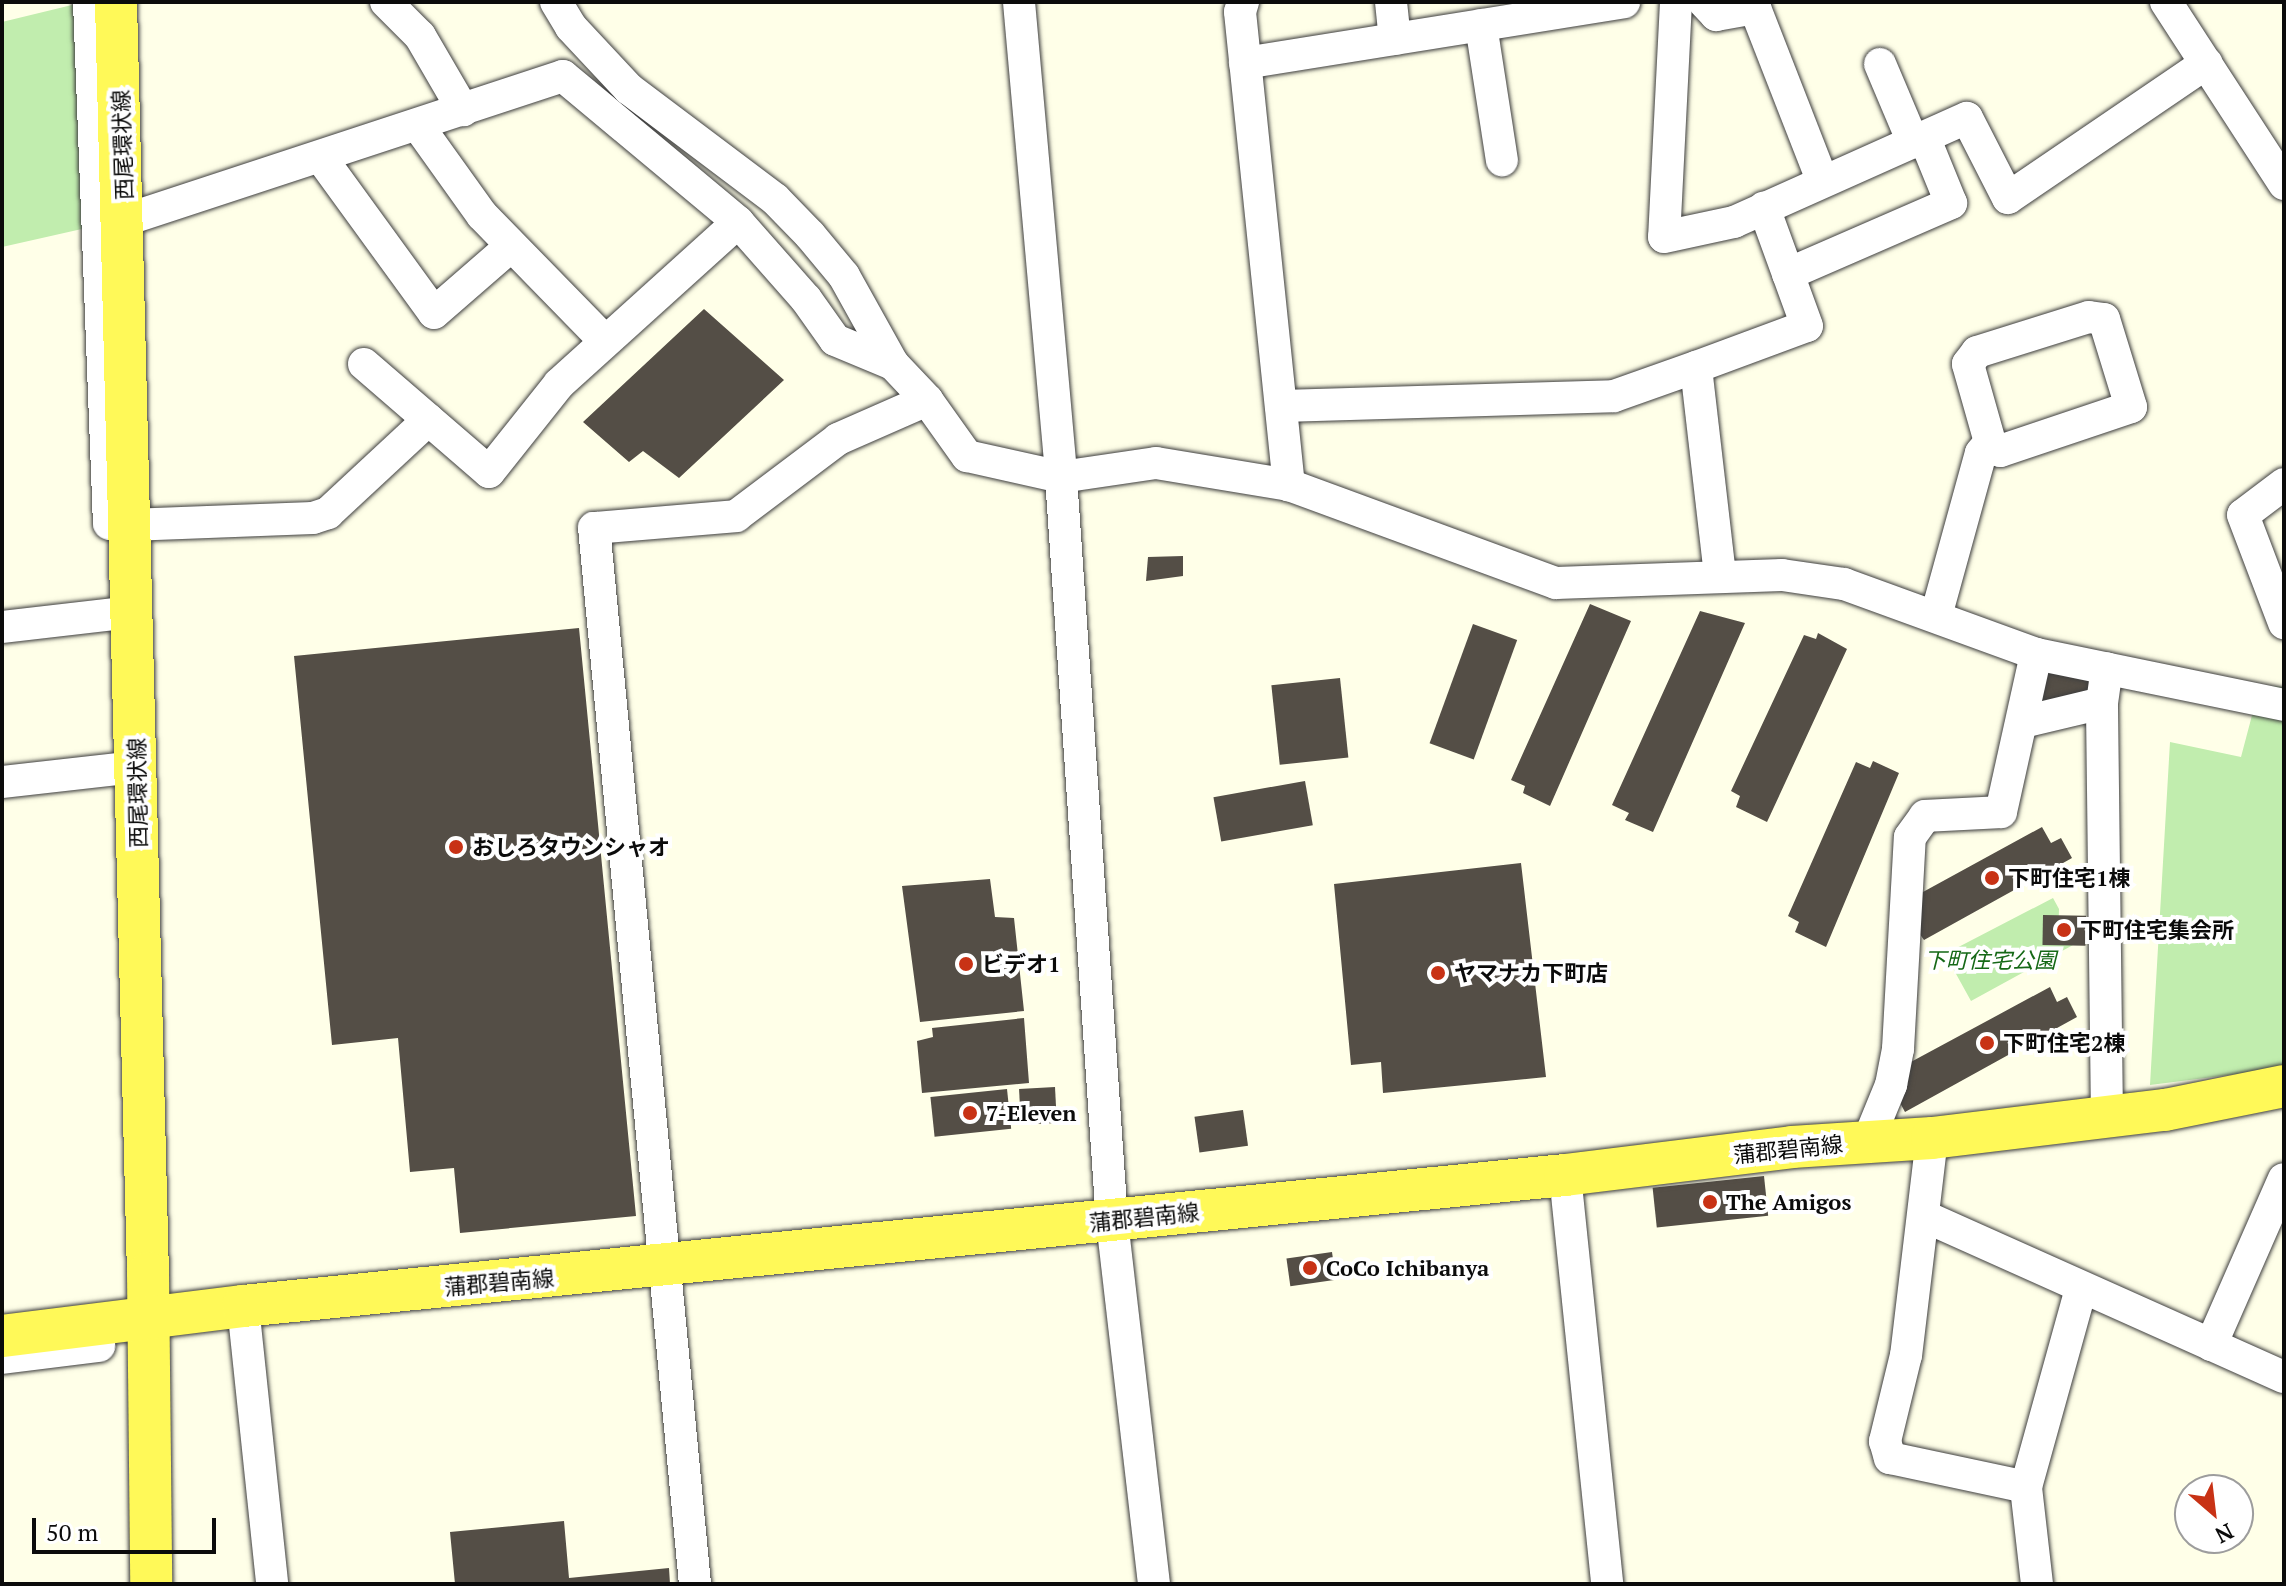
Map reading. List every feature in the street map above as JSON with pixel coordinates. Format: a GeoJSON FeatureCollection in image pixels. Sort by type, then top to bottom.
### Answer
{"type":"FeatureCollection","features":[{"type":"Feature","properties":{"kind":"main road","name":"西尾環状線"},"geometry":{"type":"LineString","coordinates":[[116,2],[125,220],[129,525],[122,613],[125,757],[149,1317],[151,1584]]}},
{"type":"Feature","properties":{"kind":"main road","name":"蒲郡碧南線"},"geometry":{"type":"LineString","coordinates":[[2,1336],[243,1306],[1112,1221],[1868,1141],[1932,1138],[2107,1117],[2284,1086]]}},
{"type":"Feature","properties":{"kind":"street"},"geometry":{"type":"LineString","coordinates":[[2,627],[122,613],[89,2]]}},
{"type":"Feature","properties":{"kind":"street"},"geometry":{"type":"LineString","coordinates":[[386,2],[420,36],[463,110]]}},
{"type":"Feature","properties":{"kind":"street"},"geometry":{"type":"LineString","coordinates":[[556,2],[571,27],[629,89],[775,199],[810,235],[844,276],[893,364],[927,400],[967,456],[1061,477],[1156,463],[1289,485],[1556,583],[1782,575],[1844,584],[2036,654],[2284,705]]}},
{"type":"Feature","properties":{"kind":"street"},"geometry":{"type":"LineString","coordinates":[[1019,2],[1061,477],[1112,1221],[1154,1584]]}},
{"type":"Feature","properties":{"kind":"street"},"geometry":{"type":"LineString","coordinates":[[1243,2],[1245,63],[1289,485]]}},
{"type":"Feature","properties":{"kind":"street"},"geometry":{"type":"LineString","coordinates":[[1391,2],[1395,39]]}},
{"type":"Feature","properties":{"kind":"street"},"geometry":{"type":"LineString","coordinates":[[1245,63],[1587,5],[1624,2]]}},
{"type":"Feature","properties":{"kind":"street"},"geometry":{"type":"LineString","coordinates":[[1676,2],[1664,237],[1734,222],[1822,180],[1967,118],[2008,198],[2207,63]]}},
{"type":"Feature","properties":{"kind":"street"},"geometry":{"type":"LineString","coordinates":[[1704,2],[1716,15],[1755,8],[1822,180]]}},
{"type":"Feature","properties":{"kind":"street"},"geometry":{"type":"LineString","coordinates":[[2166,2],[2284,184]]}},
{"type":"Feature","properties":{"kind":"street"},"geometry":{"type":"LineString","coordinates":[[1481,25],[1502,160]]}},
{"type":"Feature","properties":{"kind":"street"},"geometry":{"type":"LineString","coordinates":[[1788,274],[1951,203],[1880,64]]}},
{"type":"Feature","properties":{"kind":"street"},"geometry":{"type":"LineString","coordinates":[[125,220],[322,159],[563,76],[738,222],[806,299],[835,340],[893,364]]}},
{"type":"Feature","properties":{"kind":"street"},"geometry":{"type":"LineString","coordinates":[[419,127],[510,247],[604,340]]}},
{"type":"Feature","properties":{"kind":"street"},"geometry":{"type":"LineString","coordinates":[[322,159],[434,313],[510,247]]}},
{"type":"Feature","properties":{"kind":"street"},"geometry":{"type":"LineString","coordinates":[[1281,406],[1614,396],[1807,326],[1764,208]]}},
{"type":"Feature","properties":{"kind":"street"},"geometry":{"type":"LineString","coordinates":[[364,364],[489,472],[559,384],[604,340],[738,222]]}},
{"type":"Feature","properties":{"kind":"street"},"geometry":{"type":"LineString","coordinates":[[2089,317],[2104,319],[2131,407],[2000,451],[1988,445],[1968,364],[1977,352],[2089,317]]}},
{"type":"Feature","properties":{"kind":"street"},"geometry":{"type":"LineString","coordinates":[[1696,367],[1720,575]]}},
{"type":"Feature","properties":{"kind":"street"},"geometry":{"type":"LineString","coordinates":[[695,1584],[594,528],[736,516],[838,439],[927,400]]}},
{"type":"Feature","properties":{"kind":"street"},"geometry":{"type":"LineString","coordinates":[[129,525],[313,518],[328,513],[428,420]]}},
{"type":"Feature","properties":{"kind":"street"},"geometry":{"type":"LineString","coordinates":[[1936,616],[1981,453],[1988,445]]}},
{"type":"Feature","properties":{"kind":"street"},"geometry":{"type":"LineString","coordinates":[[2284,484],[2243,515],[2284,623]]}},
{"type":"Feature","properties":{"kind":"street"},"geometry":{"type":"LineString","coordinates":[[1868,1141],[1891,1085],[1898,1049],[1910,837],[1925,816],[2001,812],[2036,654]]}},
{"type":"Feature","properties":{"kind":"street"},"geometry":{"type":"LineString","coordinates":[[2107,668],[2102,703],[2107,1117]]}},
{"type":"Feature","properties":{"kind":"street"},"geometry":{"type":"LineString","coordinates":[[2023,722],[2102,703]]}},
{"type":"Feature","properties":{"kind":"street"},"geometry":{"type":"LineString","coordinates":[[2,782],[125,757]]}},
{"type":"Feature","properties":{"kind":"street"},"geometry":{"type":"LineString","coordinates":[[1932,1138],[1926,1217],[1906,1355],[1885,1441],[1890,1458],[2026,1487]]}},
{"type":"Feature","properties":{"kind":"street"},"geometry":{"type":"LineString","coordinates":[[1565,1175],[1607,1584]]}},
{"type":"Feature","properties":{"kind":"street"},"geometry":{"type":"LineString","coordinates":[[2211,1345],[2284,1179]]}},
{"type":"Feature","properties":{"kind":"street"},"geometry":{"type":"LineString","coordinates":[[1926,1217],[2081,1289],[2284,1377]]}},
{"type":"Feature","properties":{"kind":"street"},"geometry":{"type":"LineString","coordinates":[[2037,1584],[2026,1487],[2081,1289]]}},
{"type":"Feature","properties":{"kind":"street"},"geometry":{"type":"LineString","coordinates":[[243,1306],[272,1584]]}},
{"type":"Feature","properties":{"kind":"street"},"geometry":{"type":"LineString","coordinates":[[2,1358],[99,1346]]}},
{"type":"Feature","properties":{"kind":"green space"},"geometry":{"type":"Polygon","coordinates":[[[72,5],[96,9],[104,224],[2,247],[2,22],[72,5]]]}},
{"type":"Feature","properties":{"kind":"green space"},"geometry":{"type":"Polygon","coordinates":[[[2260,685],[2284,687],[2284,1068],[2150,1085],[2170,742],[2241,757],[2260,685]]]}},
{"type":"Feature","properties":{"kind":"green space","name":"下町住宅公園"},"geometry":{"type":"Polygon","coordinates":[[[2053,898],[2059,909],[2058,940],[2073,945],[1971,1001],[1945,954],[2053,898]]]}},
{"type":"Feature","properties":{"kind":"building"},"geometry":{"type":"Polygon","coordinates":[[[704,309],[784,380],[679,478],[643,451],[629,462],[583,422],[704,309]]]}},
{"type":"Feature","properties":{"kind":"building"},"geometry":{"type":"Polygon","coordinates":[[[1183,556],[1183,576],[1146,581],[1148,557],[1183,556]]]}},
{"type":"Feature","properties":{"kind":"building"},"geometry":{"type":"Polygon","coordinates":[[[1590,604],[1631,621],[1550,806],[1523,793],[1525,786],[1511,780],[1590,604]]]}},
{"type":"Feature","properties":{"kind":"building"},"geometry":{"type":"Polygon","coordinates":[[[1700,611],[1745,623],[1653,832],[1625,820],[1629,813],[1612,805],[1700,611]]]}},
{"type":"Feature","properties":{"kind":"building"},"geometry":{"type":"Polygon","coordinates":[[[1473,624],[1517,640],[1474,759],[1430,743],[1473,624]]]}},
{"type":"Feature","properties":{"kind":"building","name":"おしろタウンシャオ"},"geometry":{"type":"Polygon","coordinates":[[[579,628],[636,1216],[460,1233],[454,1168],[410,1172],[398,1038],[332,1045],[294,656],[579,628]]]}},
{"type":"Feature","properties":{"kind":"building"},"geometry":{"type":"Polygon","coordinates":[[[1818,633],[1847,649],[1767,822],[1736,807],[1740,796],[1731,791],[1804,635],[1816,639],[1818,633]]]}},
{"type":"Feature","properties":{"kind":"building"},"geometry":{"type":"Polygon","coordinates":[[[2047,665],[2103,680],[2099,695],[2033,716],[2047,665]]]}},
{"type":"Feature","properties":{"kind":"building"},"geometry":{"type":"Polygon","coordinates":[[[1340,678],[1348,758],[1280,765],[1271,685],[1340,678]]]}},
{"type":"Feature","properties":{"kind":"building"},"geometry":{"type":"Polygon","coordinates":[[[1873,761],[1899,773],[1826,947],[1795,932],[1799,922],[1788,916],[1856,762],[1870,768],[1873,761]]]}},
{"type":"Feature","properties":{"kind":"building"},"geometry":{"type":"Polygon","coordinates":[[[1305,781],[1313,825],[1221,841],[1213,797],[1305,781]]]}},
{"type":"Feature","properties":{"kind":"building","name":"下町住宅1棟"},"geometry":{"type":"Polygon","coordinates":[[[2042,827],[2051,843],[2061,838],[2072,858],[1924,940],[1909,919],[1912,898],[2042,827]]]}},
{"type":"Feature","properties":{"kind":"building","name":"ヤマナカ下町店"},"geometry":{"type":"Polygon","coordinates":[[[1521,863],[1546,1077],[1383,1093],[1381,1062],[1351,1065],[1334,884],[1521,863]]]}},
{"type":"Feature","properties":{"kind":"building","name":"ビデオ1"},"geometry":{"type":"Polygon","coordinates":[[[990,879],[995,917],[1014,918],[1024,1011],[920,1022],[902,886],[990,879]]]}},
{"type":"Feature","properties":{"kind":"building","name":"下町住宅集会所"},"geometry":{"type":"Polygon","coordinates":[[[2043,915],[2086,916],[2085,946],[2042,945],[2043,915]]]}},
{"type":"Feature","properties":{"kind":"building","name":"下町住宅2棟"},"geometry":{"type":"Polygon","coordinates":[[[2050,987],[2057,1002],[2067,997],[2077,1017],[1905,1112],[1891,1086],[1896,1070],[2050,987]]]}},
{"type":"Feature","properties":{"kind":"building"},"geometry":{"type":"Polygon","coordinates":[[[1024,1018],[1029,1083],[922,1093],[917,1041],[933,1037],[932,1028],[1024,1018]]]}},
{"type":"Feature","properties":{"kind":"building"},"geometry":{"type":"Polygon","coordinates":[[[1055,1087],[1057,1123],[1021,1125],[1019,1089],[1055,1087]]]}},
{"type":"Feature","properties":{"kind":"building","name":"7-Eleven"},"geometry":{"type":"Polygon","coordinates":[[[1007,1089],[1011,1129],[935,1137],[930,1097],[1007,1089]]]}},
{"type":"Feature","properties":{"kind":"building"},"geometry":{"type":"Polygon","coordinates":[[[1243,1110],[1248,1146],[1199,1152],[1194,1117],[1243,1110]]]}},
{"type":"Feature","properties":{"kind":"building","name":"The Amigos"},"geometry":{"type":"Polygon","coordinates":[[[1764,1176],[1768,1216],[1657,1227],[1653,1188],[1764,1176]]]}},
{"type":"Feature","properties":{"kind":"building","name":"CoCo Ichibanya"},"geometry":{"type":"Polygon","coordinates":[[[1332,1252],[1336,1280],[1290,1286],[1286,1258],[1332,1252]]]}},
{"type":"Feature","properties":{"kind":"building"},"geometry":{"type":"Polygon","coordinates":[[[564,1521],[569,1578],[669,1568],[670,1584],[455,1584],[450,1532],[564,1521]]]}},
{"type":"Feature","properties":{"kind":"place","name":"おしろタウンシャオ"},"geometry":{"type":"Point","coordinates":[456,847]}},
{"type":"Feature","properties":{"kind":"place","name":"下町住宅1棟"},"geometry":{"type":"Point","coordinates":[1992,878]}},
{"type":"Feature","properties":{"kind":"place","name":"下町住宅集会所"},"geometry":{"type":"Point","coordinates":[2064,930]}},
{"type":"Feature","properties":{"kind":"place","name":"ビデオ1"},"geometry":{"type":"Point","coordinates":[966,964]}},
{"type":"Feature","properties":{"kind":"place","name":"ヤマナカ下町店"},"geometry":{"type":"Point","coordinates":[1438,973]}},
{"type":"Feature","properties":{"kind":"place","name":"下町住宅2棟"},"geometry":{"type":"Point","coordinates":[1987,1043]}},
{"type":"Feature","properties":{"kind":"place","name":"7-Eleven"},"geometry":{"type":"Point","coordinates":[970,1113]}},
{"type":"Feature","properties":{"kind":"place","name":"The Amigos"},"geometry":{"type":"Point","coordinates":[1710,1202]}},
{"type":"Feature","properties":{"kind":"place","name":"CoCo Ichibanya"},"geometry":{"type":"Point","coordinates":[1310,1268]}}]}
